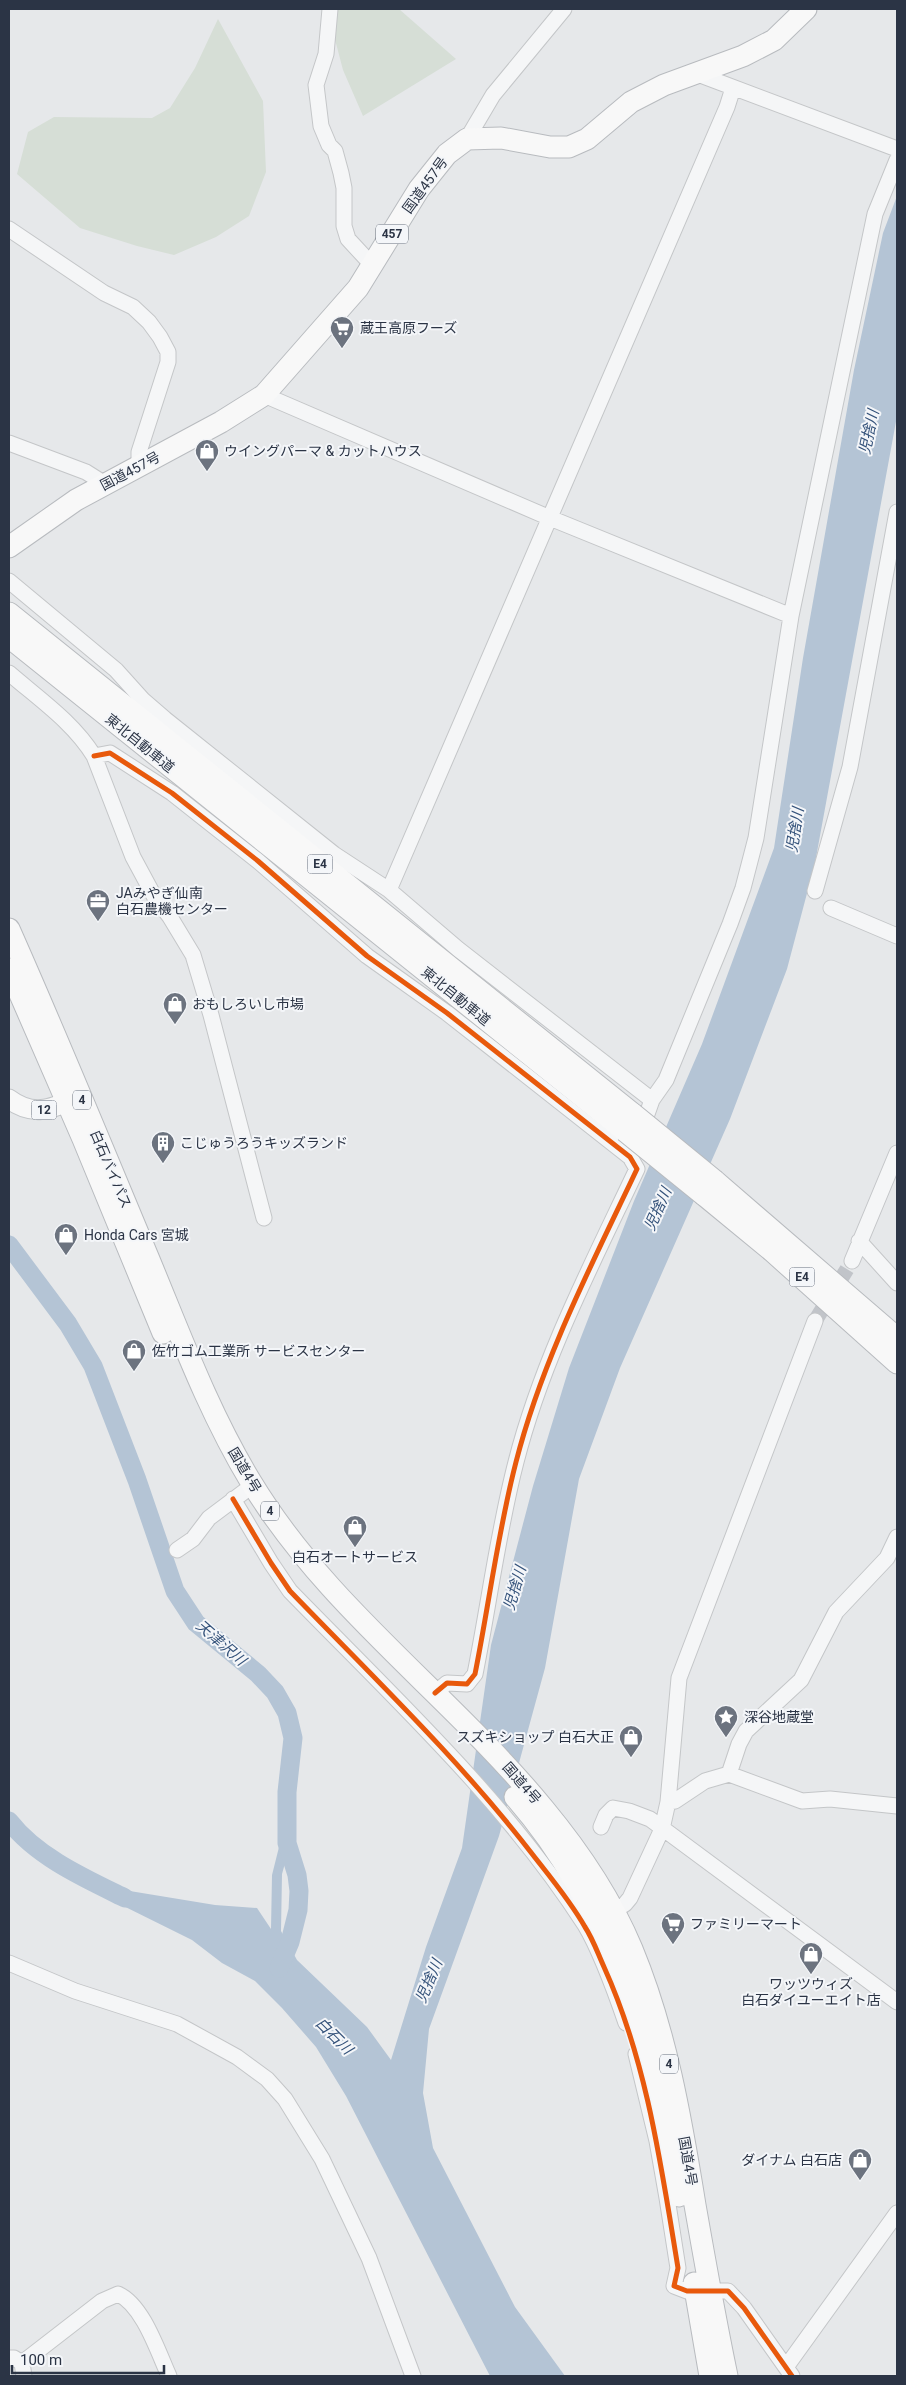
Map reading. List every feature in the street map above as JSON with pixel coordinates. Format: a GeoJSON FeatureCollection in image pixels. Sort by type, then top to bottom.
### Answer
{"type":"FeatureCollection","features":[{"type":"Feature","properties":{"kind":"highway"},"geometry":{"type":"LineString","coordinates":[[467,139],[501,138],[550,147],[569,147],[587,139],[631,102],[695,73],[743,56],[774,40],[806,9]]}},
{"type":"Feature","properties":{"kind":"highway","name":"国道457号"},"geometry":{"type":"LineString","coordinates":[[9,548],[76,500],[221,422],[264,395],[358,288],[419,189],[446,154],[467,139]]}},
{"type":"Feature","properties":{"kind":"highway","name":"東北自動車道"},"geometry":{"type":"LineString","coordinates":[[9,613],[629,1122],[897,1338]]}},
{"type":"Feature","properties":{"kind":"highway","name":"東北自動車道"},"geometry":{"type":"LineString","coordinates":[[9,637],[629,1122]]}},
{"type":"Feature","properties":{"kind":"highway","name":"白石バイパス"},"geometry":{"type":"LineString","coordinates":[[9,929],[73,1100],[147,1276]]}},
{"type":"Feature","properties":{"kind":"highway","name":"白石バイパス"},"geometry":{"type":"LineString","coordinates":[[9,969],[73,1100]]}},
{"type":"Feature","properties":{"kind":"highway","name":"東北自動車道"},"geometry":{"type":"LineString","coordinates":[[710,1188],[786,1263],[897,1363]]}},
{"type":"Feature","properties":{"kind":"highway","name":"国道4号"},"geometry":{"type":"LineString","coordinates":[[147,1276],[195,1406],[243,1492],[307,1582],[368,1646],[443,1707]]}},
{"type":"Feature","properties":{"kind":"highway","name":"国道4号"},"geometry":{"type":"LineString","coordinates":[[243,1492],[521,1793],[547,1839],[605,1916],[661,2104],[702,2290],[727,2376]]}},
{"type":"Feature","properties":{"kind":"highway","name":"国道4号"},"geometry":{"type":"LineString","coordinates":[[702,2290],[710,2376]]}},
{"type":"Feature","properties":{"kind":"main road","name":"12"},"geometry":{"type":"LineString","coordinates":[[9,1099],[30,1110],[40,1111],[73,1100]]}},
{"type":"Feature","properties":{"kind":"street"},"geometry":{"type":"LineString","coordinates":[[330,9],[326,54],[316,85],[321,126],[328,145],[335,151],[341,173],[344,188],[344,226],[348,239],[373,266]]}},
{"type":"Feature","properties":{"kind":"street"},"geometry":{"type":"LineString","coordinates":[[467,139],[492,95],[564,9]]}},
{"type":"Feature","properties":{"kind":"street"},"geometry":{"type":"LineString","coordinates":[[695,73],[897,149]]}},
{"type":"Feature","properties":{"kind":"street"},"geometry":{"type":"LineString","coordinates":[[389,890],[727,107],[733,88]]}},
{"type":"Feature","properties":{"kind":"street"},"geometry":{"type":"LineString","coordinates":[[630,1157],[652,1100],[666,1080],[743,888],[758,829],[791,616],[875,214],[897,160]]}},
{"type":"Feature","properties":{"kind":"street"},"geometry":{"type":"LineString","coordinates":[[9,229],[104,293],[133,307],[149,322],[168,352],[168,362],[139,452],[139,466]]}},
{"type":"Feature","properties":{"kind":"street"},"geometry":{"type":"LineString","coordinates":[[264,395],[550,518],[791,616]]}},
{"type":"Feature","properties":{"kind":"street"},"geometry":{"type":"LineString","coordinates":[[9,443],[86,472],[105,484]]}},
{"type":"Feature","properties":{"kind":"street"},"geometry":{"type":"LineString","coordinates":[[815,891],[850,767],[897,512]]}},
{"type":"Feature","properties":{"kind":"street"},"geometry":{"type":"LineString","coordinates":[[9,581],[116,670],[143,700],[165,719],[334,854],[389,890],[458,949],[652,1100]]}},
{"type":"Feature","properties":{"kind":"street"},"geometry":{"type":"LineString","coordinates":[[9,673],[74,728],[94,756],[133,858],[154,896],[170,917],[193,955],[211,1015],[264,1218]]}},
{"type":"Feature","properties":{"kind":"street"},"geometry":{"type":"LineString","coordinates":[[94,756],[110,753],[172,793],[258,862],[367,956],[447,1013],[630,1157],[637,1169],[576,1299],[522,1440],[515,1463],[475,1674],[468,1684],[447,1683],[443,1707]]}},
{"type":"Feature","properties":{"kind":"street"},"geometry":{"type":"LineString","coordinates":[[832,908],[897,936]]}},
{"type":"Feature","properties":{"kind":"street"},"geometry":{"type":"LineString","coordinates":[[852,1261],[897,1153]]}},
{"type":"Feature","properties":{"kind":"street"},"geometry":{"type":"LineString","coordinates":[[859,1242],[897,1283]]}},
{"type":"Feature","properties":{"kind":"street"},"geometry":{"type":"LineString","coordinates":[[605,1916],[626,1904],[630,1898],[662,1829],[668,1802],[679,1678],[815,1321]]}},
{"type":"Feature","properties":{"kind":"street"},"geometry":{"type":"LineString","coordinates":[[176,1550],[193,1540],[209,1518],[243,1492],[271,1563],[290,1591],[457,1763],[507,1820],[586,1927],[612,1985],[636,2052],[657,2141],[678,2268],[674,2286],[687,2291],[728,2291],[789,2372],[897,2213]]}},
{"type":"Feature","properties":{"kind":"street"},"geometry":{"type":"LineString","coordinates":[[729,1774],[739,1744],[746,1731],[801,1680],[836,1612],[887,1558],[897,1537]]}},
{"type":"Feature","properties":{"kind":"street"},"geometry":{"type":"LineString","coordinates":[[668,1802],[675,1801],[705,1781],[729,1774],[802,1801],[830,1799],[897,1806]]}},
{"type":"Feature","properties":{"kind":"street"},"geometry":{"type":"LineString","coordinates":[[601,1827],[606,1815],[613,1808],[629,1810],[650,1819],[897,2002]]}},
{"type":"Feature","properties":{"kind":"street"},"geometry":{"type":"LineString","coordinates":[[9,1963],[75,1991],[177,2024],[237,2057],[267,2079],[285,2099],[299,2119],[325,2166],[369,2258],[413,2376]]}},
{"type":"Feature","properties":{"kind":"street"},"geometry":{"type":"LineString","coordinates":[[18,2366],[102,2301],[118,2294],[127,2298],[137,2310],[169,2376]]}},
{"type":"Feature","properties":{"kind":"shaded area"},"geometry":{"type":"Polygon","coordinates":[[[327,9],[399,9],[456,59],[363,116],[343,70],[327,9]]]}},
{"type":"Feature","properties":{"kind":"shaded area"},"geometry":{"type":"Polygon","coordinates":[[[218,19],[263,101],[266,172],[249,216],[216,237],[174,255],[137,246],[80,228],[17,174],[28,132],[54,117],[152,118],[170,108],[195,68],[218,19]]]}},
{"type":"Feature","properties":{"kind":"water","name":"児捨川"},"geometry":{"type":"Polygon","coordinates":[[[897,196],[897,416],[815,863],[787,969],[730,1119],[620,1368],[579,1479],[545,1668],[499,1836],[429,2029],[423,2093],[433,2148],[515,2307],[565,2376],[490,2376],[346,2096],[316,2047],[282,2008],[255,1981],[222,1963],[192,1940],[75,1882],[215,1905],[257,1908],[271,1929],[272,1875],[279,1847],[282,1820],[294,1831],[282,1874],[281,1931],[297,1960],[367,2027],[391,2060],[426,1947],[462,1848],[491,1645],[533,1486],[569,1368],[634,1201],[702,1044],[774,848],[803,658],[854,370],[883,233],[897,196]]]}},
{"type":"Feature","properties":{"kind":"waterway","name":"天津沢川"},"geometry":{"type":"LineString","coordinates":[[9,1245],[68,1324],[93,1366],[137,1480],[175,1591],[196,1623],[258,1674],[275,1692],[287,1713],[293,1738],[287,1792],[287,1843],[297,1875],[299,1891],[298,1910],[290,1942],[279,1968]]}},
{"type":"Feature","properties":{"kind":"waterway","name":"白石川"},"geometry":{"type":"LineString","coordinates":[[9,1821],[20,1834],[47,1856],[125,1898]]}},
{"type":"Feature","properties":{"kind":"tunnel"},"geometry":{"type":"LineString","coordinates":[[815,1321],[852,1261]]}},
{"type":"Feature","properties":{"kind":"cycle path"},"geometry":{"type":"LineString","coordinates":[[94,756],[110,753],[172,793],[258,861],[367,956],[447,1013],[630,1157],[637,1169],[569,1313],[527,1424],[504,1514],[475,1674],[467,1684],[447,1683],[435,1693]]}},
{"type":"Feature","properties":{"kind":"cycle path"},"geometry":{"type":"LineString","coordinates":[[233,1499],[290,1591],[446,1752],[505,1820],[567,1899],[588,1932],[619,2003],[642,2077],[651,2114],[678,2268],[674,2286],[687,2291],[728,2291],[744,2308],[792,2376]]}},
{"type":"Feature","properties":{"kind":"place","name":"蔵王高原フーズ"},"geometry":{"type":"Point","coordinates":[342,349]}},
{"type":"Feature","properties":{"kind":"place","name":"ウイングパーマ & カットハウス"},"geometry":{"type":"Point","coordinates":[207,472]}},
{"type":"Feature","properties":{"kind":"place","name":"JAみやぎ仙南 白石農機センター"},"geometry":{"type":"Point","coordinates":[98,922]}},
{"type":"Feature","properties":{"kind":"place","name":"おもしろいし市場"},"geometry":{"type":"Point","coordinates":[175,1025]}},
{"type":"Feature","properties":{"kind":"place","name":"こじゅうろうキッズランド"},"geometry":{"type":"Point","coordinates":[163,1164]}},
{"type":"Feature","properties":{"kind":"place","name":"Honda Cars 宮城"},"geometry":{"type":"Point","coordinates":[66,1256]}},
{"type":"Feature","properties":{"kind":"place","name":"佐竹ゴム工業所 サービスセンター"},"geometry":{"type":"Point","coordinates":[134,1372]}},
{"type":"Feature","properties":{"kind":"place","name":"白石オートサービス"},"geometry":{"type":"Point","coordinates":[355,1548]}},
{"type":"Feature","properties":{"kind":"place","name":"深谷地蔵堂"},"geometry":{"type":"Point","coordinates":[726,1738]}},
{"type":"Feature","properties":{"kind":"place","name":"スズキショップ 白石大正"},"geometry":{"type":"Point","coordinates":[631,1758]}},
{"type":"Feature","properties":{"kind":"place","name":"ファミリーマート"},"geometry":{"type":"Point","coordinates":[673,1945]}},
{"type":"Feature","properties":{"kind":"place","name":"ワッツウィズ 白石ダイユーエイト店"},"geometry":{"type":"Point","coordinates":[811,1975]}},
{"type":"Feature","properties":{"kind":"place","name":"ダイナム 白石店"},"geometry":{"type":"Point","coordinates":[860,2181]}}]}
